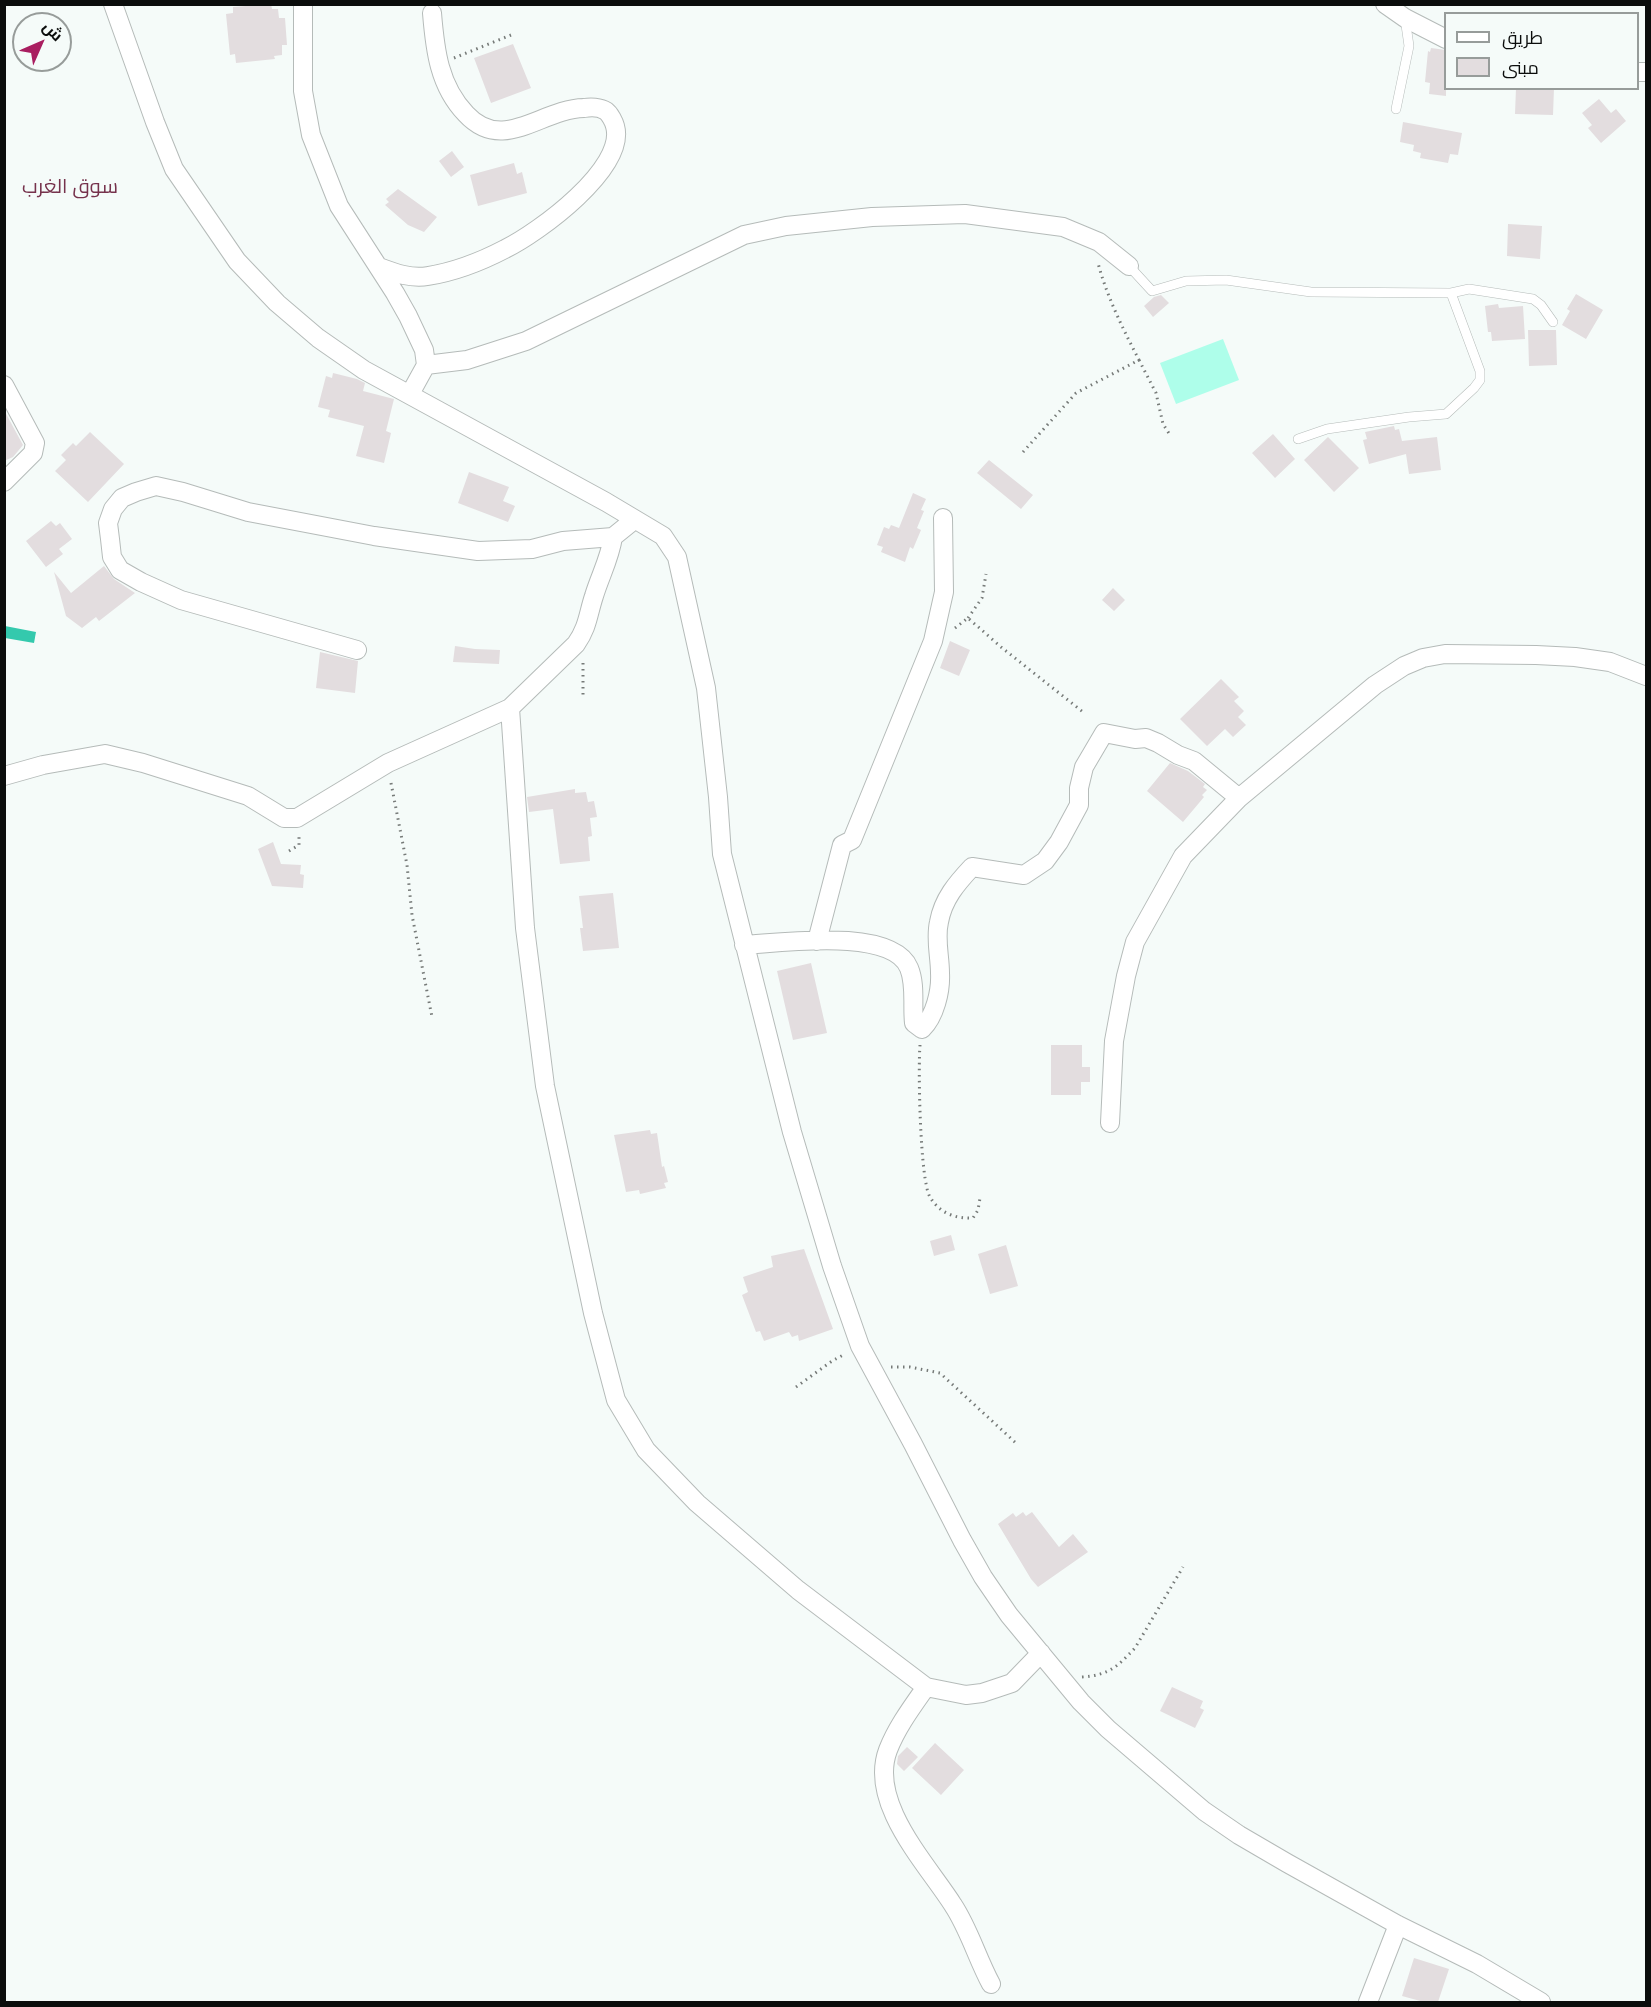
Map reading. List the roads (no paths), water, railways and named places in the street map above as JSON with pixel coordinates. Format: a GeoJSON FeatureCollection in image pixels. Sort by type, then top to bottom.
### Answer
{"type":"FeatureCollection","features":[{"type":"Feature","properties":{"kind":"street"},"geometry":{"type":"LineString","coordinates":[[113,4],[154,122],[174,169],[237,261],[277,303],[318,338],[364,370],[606,502],[663,537],[677,557],[706,688],[722,854],[792,1132],[832,1266],[860,1346],[962,1540],[983,1577],[1009,1615],[1062,1680],[1108,1730],[1204,1811],[1239,1835],[1398,1925],[1477,1964],[1541,2002]]}},
{"type":"Feature","properties":{"kind":"street"},"geometry":{"type":"LineString","coordinates":[[303,4],[303,91],[311,135],[339,206],[408,316],[424,350],[426,365],[410,394]]}},
{"type":"Feature","properties":{"kind":"street"},"geometry":{"type":"LineString","coordinates":[[1385,4],[1444,38]]}},
{"type":"Feature","properties":{"kind":"street"},"geometry":{"type":"LineString","coordinates":[[379,267],[401,275],[426,276],[457,268],[505,249],[550,221],[607,163],[615,147],[614,121],[606,111],[591,107],[572,108],[527,125],[498,132],[476,125],[458,106],[443,80],[436,53],[432,13]]}},
{"type":"Feature","properties":{"kind":"street"},"geometry":{"type":"LineString","coordinates":[[426,365],[467,360],[526,341],[744,235],[786,226],[872,217],[965,214],[1063,227],[1099,242],[1129,266]]}},
{"type":"Feature","properties":{"kind":"street"},"geometry":{"type":"LineString","coordinates":[[4,385],[35,443],[33,453],[4,482]]}},
{"type":"Feature","properties":{"kind":"street"},"geometry":{"type":"LineString","coordinates":[[357,650],[181,600],[120,570],[112,556],[108,523],[113,509],[122,498],[156,486],[248,512],[374,536],[478,551],[532,549],[563,541],[613,537],[634,520]]}},
{"type":"Feature","properties":{"kind":"street"},"geometry":{"type":"LineString","coordinates":[[817,941],[842,845],[852,840],[933,641],[944,592],[943,518]]}},
{"type":"Feature","properties":{"kind":"street"},"geometry":{"type":"LineString","coordinates":[[4,776],[43,765],[105,754],[248,796],[284,818],[297,818],[387,763],[510,708],[576,644],[585,632],[593,598],[613,537]]}},
{"type":"Feature","properties":{"kind":"street"},"geometry":{"type":"LineString","coordinates":[[1110,1123],[1114,1041],[1125,976],[1135,942],[1183,856],[1239,798],[1375,685],[1404,666],[1423,658],[1445,654],[1575,657],[1610,662],[1647,676]]}},
{"type":"Feature","properties":{"kind":"street"},"geometry":{"type":"LineString","coordinates":[[510,708],[525,928],[545,1086],[593,1313],[616,1400],[646,1450],[697,1503],[798,1590],[926,1687],[966,1695],[982,1693],[1012,1683],[1041,1653]]}},
{"type":"Feature","properties":{"kind":"street"},"geometry":{"type":"LineString","coordinates":[[744,945],[817,941],[867,942],[894,951],[909,969],[913,986],[914,1023],[922,1029],[931,1020],[937,997],[941,974],[937,945],[939,922],[945,903],[954,887],[972,867],[1024,875],[1045,861],[1059,842],[1079,805],[1079,788],[1084,767],[1104,733],[1146,738],[1158,743],[1194,761],[1239,798]]}},
{"type":"Feature","properties":{"kind":"street"},"geometry":{"type":"LineString","coordinates":[[926,1687],[897,1729],[887,1752],[884,1770],[886,1792],[907,1840],[955,1908],[991,1984]]}},
{"type":"Feature","properties":{"kind":"street"},"geometry":{"type":"LineString","coordinates":[[1368,2002],[1398,1925]]}},
{"type":"Feature","properties":{"kind":"lane"},"geometry":{"type":"LineString","coordinates":[[1396,109],[1409,46],[1406,18]]}},
{"type":"Feature","properties":{"kind":"lane"},"geometry":{"type":"LineString","coordinates":[[1129,266],[1152,291],[1186,281],[1226,280],[1311,292],[1451,293],[1469,289],[1533,299],[1541,305],[1553,322]]}},
{"type":"Feature","properties":{"kind":"lane"},"geometry":{"type":"LineString","coordinates":[[1298,439],[1327,429],[1446,414],[1474,388],[1480,380],[1480,370],[1451,293]]}},
{"type":"Feature","properties":{"kind":"district","name":"سوق الغرب"},"geometry":{"type":"Point","coordinates":[70,187]}}]}
